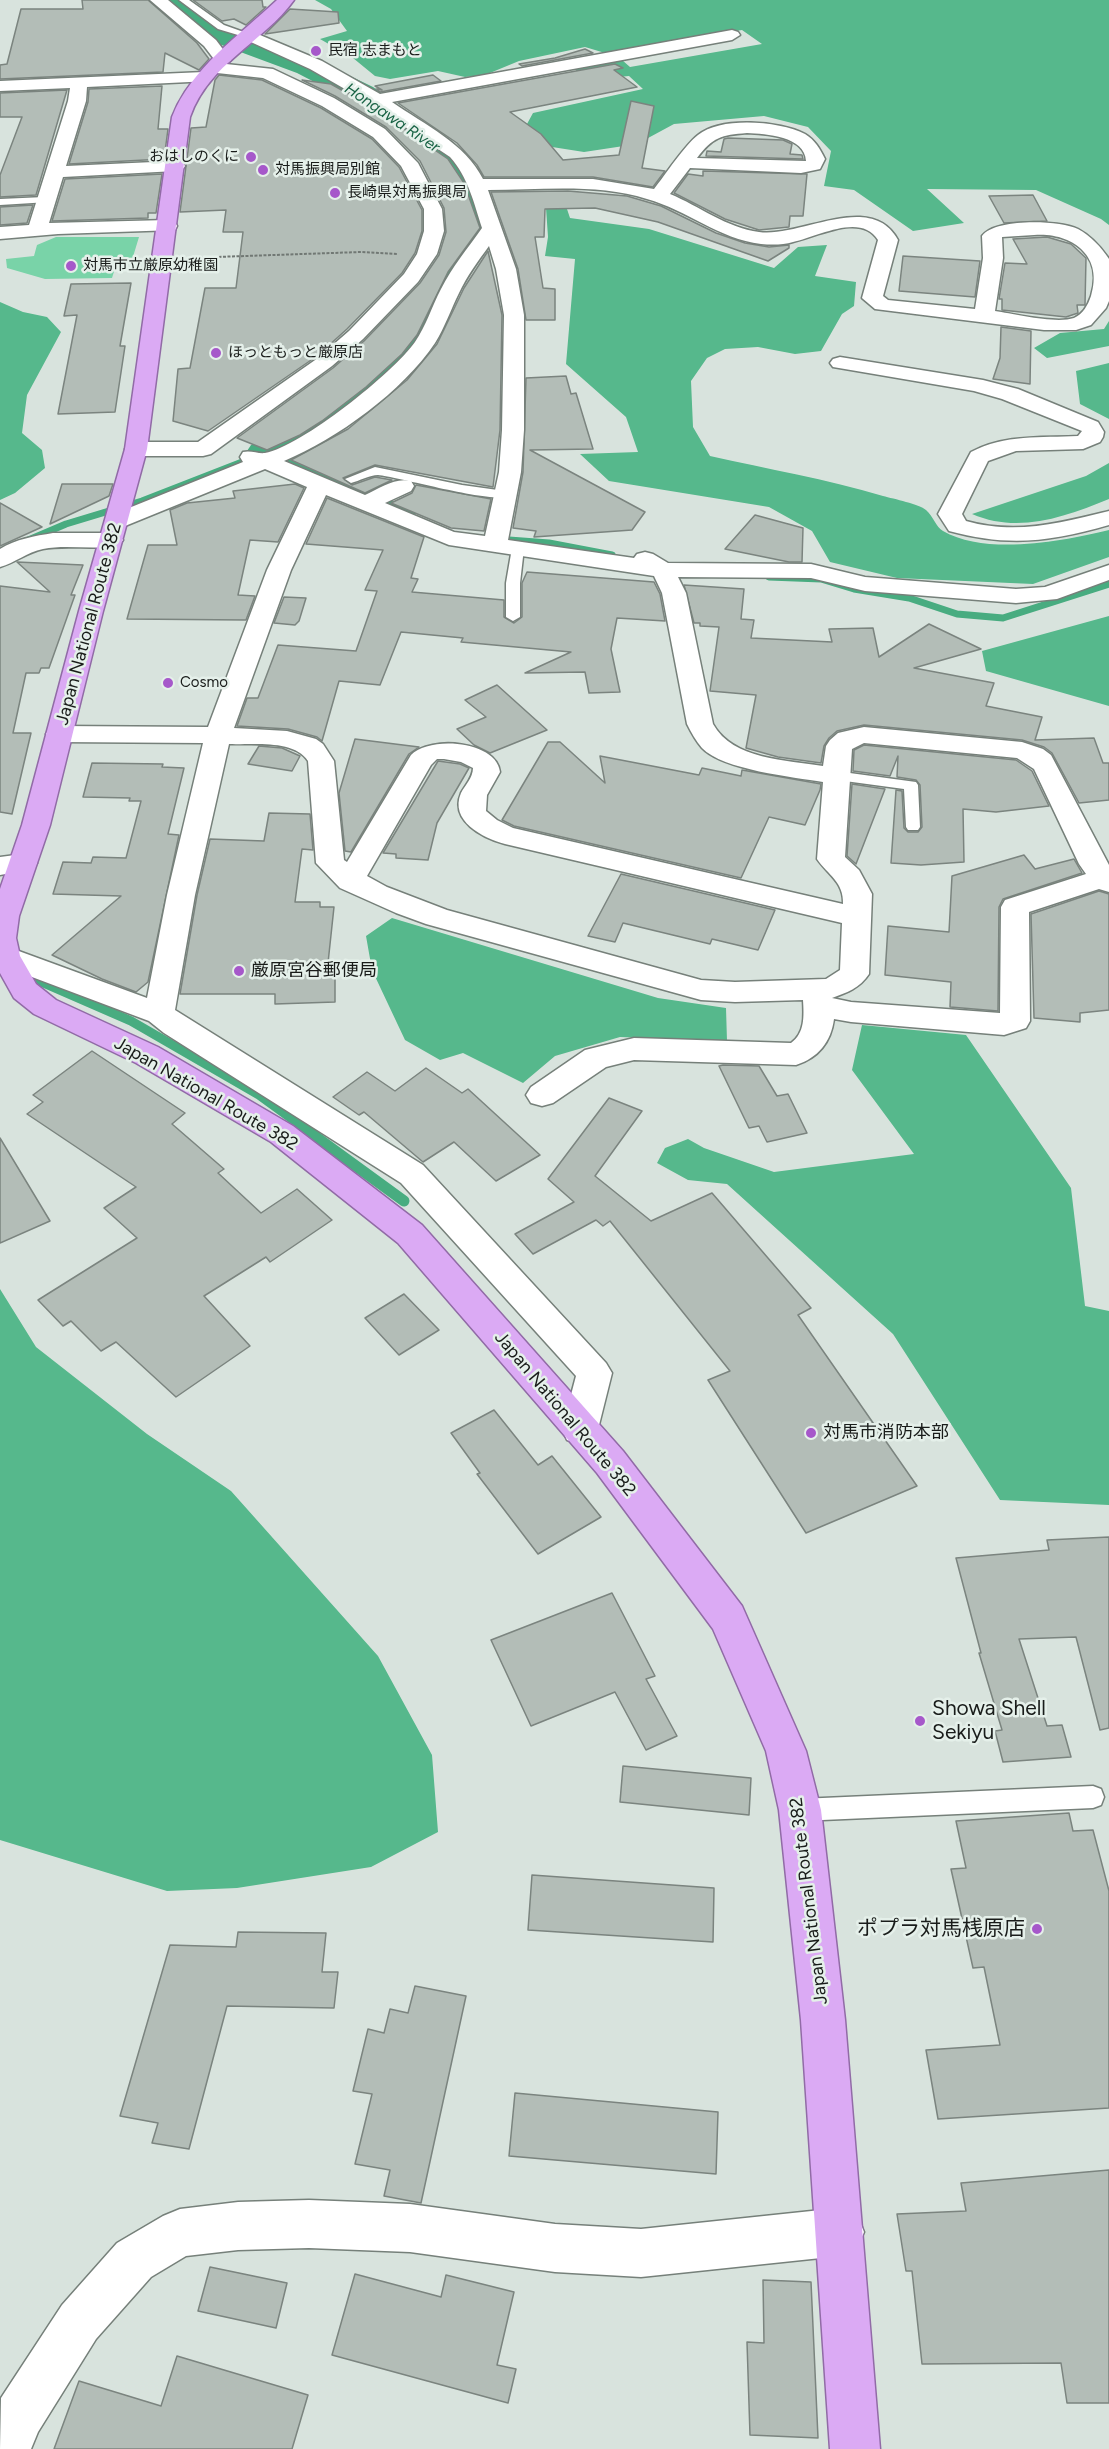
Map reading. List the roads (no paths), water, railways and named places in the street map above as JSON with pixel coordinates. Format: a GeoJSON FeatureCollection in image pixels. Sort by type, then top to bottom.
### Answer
{"type":"FeatureCollection","features":[{"type":"Feature","properties":{"kind":"highway","name":"Japan National Route 382"},"geometry":{"type":"LineString","coordinates":[[286,0],[228,54],[188,98],[181,117],[136,449],[36,825],[11,864],[2,938],[4,956],[24,991],[45,1007],[147,1055],[282,1134],[410,1234],[610,1462],[728,1618],[786,1751],[800,1810],[823,2020],[855,2449]]}},
{"type":"Feature","properties":{"kind":"street"},"geometry":{"type":"LineString","coordinates":[[136,449],[192,451],[203,449],[325,362],[356,335],[411,278],[426,256],[434,231],[433,209],[409,163],[379,133],[328,102],[228,54],[210,43],[158,0]]}},
{"type":"Feature","properties":{"kind":"street"},"geometry":{"type":"LineString","coordinates":[[377,100],[732,35]]}},
{"type":"Feature","properties":{"kind":"street"},"geometry":{"type":"LineString","coordinates":[[0,86],[79,82],[228,54],[316,65],[377,100],[456,153],[467,165],[477,185],[506,269],[514,315],[513,430],[510,472],[505,495],[517,542]]}},
{"type":"Feature","properties":{"kind":"street"},"geometry":{"type":"LineString","coordinates":[[37,231],[77,101],[79,82]]}},
{"type":"Feature","properties":{"kind":"street"},"geometry":{"type":"LineString","coordinates":[[658,196],[708,135],[725,129],[786,132],[812,147],[816,159],[814,165],[801,168],[687,162]]}},
{"type":"Feature","properties":{"kind":"street"},"geometry":{"type":"LineString","coordinates":[[54,172],[176,166]]}},
{"type":"Feature","properties":{"kind":"street"},"geometry":{"type":"LineString","coordinates":[[477,185],[579,185],[658,196],[746,236],[760,238],[795,236],[832,223],[850,222],[869,225],[886,234],[888,240],[872,298],[875,302],[894,307],[1068,325],[1083,322],[1090,318],[1098,308],[1102,288],[1102,263],[1076,236],[1061,230],[996,232],[992,236],[993,258],[984,316]]}},
{"type":"Feature","properties":{"kind":"street"},"geometry":{"type":"LineString","coordinates":[[0,233],[58,228],[168,226]]}},
{"type":"Feature","properties":{"kind":"street"},"geometry":{"type":"LineString","coordinates":[[0,560],[19,548],[56,540],[118,519],[320,433],[360,405],[391,379],[422,347],[454,283],[491,230]]}},
{"type":"Feature","properties":{"kind":"street"},"geometry":{"type":"LineString","coordinates":[[840,363],[1010,394],[1090,427],[1093,432],[1092,436],[1083,442],[1008,446],[996,448],[979,457],[950,514],[957,526],[982,533],[1029,536],[1066,532],[1109,518]]}},
{"type":"Feature","properties":{"kind":"street"},"geometry":{"type":"LineString","coordinates":[[210,445],[265,458],[335,484],[373,500],[438,535],[517,542],[663,570],[690,568],[811,571],[866,584],[1016,596],[1048,594],[1109,572]]}},
{"type":"Feature","properties":{"kind":"street"},"geometry":{"type":"LineString","coordinates":[[147,1055],[168,1020],[165,975],[218,735],[279,570],[335,484]]}},
{"type":"Feature","properties":{"kind":"street"},"geometry":{"type":"LineString","coordinates":[[373,500],[403,486]]}},
{"type":"Feature","properties":{"kind":"street"},"geometry":{"type":"LineString","coordinates":[[663,570],[674,593],[700,724],[706,735],[727,752],[763,763],[835,776]]}},
{"type":"Feature","properties":{"kind":"street"},"geometry":{"type":"LineString","coordinates":[[59,734],[218,735],[286,739],[307,745],[315,750],[321,760],[330,863],[350,881],[376,894],[436,917],[701,990],[818,998],[851,1012],[1004,1024],[1015,1021],[1014,907],[1107,879],[1093,864],[1042,761],[1022,750],[864,735],[847,739],[839,746],[835,776],[837,787],[831,860],[849,876],[858,894],[854,974],[818,998]]}},
{"type":"Feature","properties":{"kind":"street"},"geometry":{"type":"LineString","coordinates":[[350,881],[420,761],[426,754],[442,750],[476,758],[484,763],[486,776],[476,790],[470,806],[474,816],[483,826],[505,835],[858,917]]}},
{"type":"Feature","properties":{"kind":"street"},"geometry":{"type":"LineString","coordinates":[[4,956],[168,1020],[412,1174],[594,1373],[580,1429]]}},
{"type":"Feature","properties":{"kind":"street"},"geometry":{"type":"LineString","coordinates":[[542,1095],[596,1058],[634,1049],[796,1054],[808,1049],[816,1037],[818,998]]}},
{"type":"Feature","properties":{"kind":"street"},"geometry":{"type":"LineString","coordinates":[[6,2449],[19,2416],[79,2322],[134,2260],[180,2233],[238,2226],[309,2224],[410,2228],[555,2248],[641,2253],[840,2232]]}},
{"type":"Feature","properties":{"kind":"lane"},"geometry":{"type":"LineString","coordinates":[[183,0],[221,27],[228,54]]}},
{"type":"Feature","properties":{"kind":"lane"},"geometry":{"type":"LineString","coordinates":[[0,202],[45,200]]}},
{"type":"Feature","properties":{"kind":"lane"},"geometry":{"type":"LineString","coordinates":[[335,484],[375,471],[462,489],[505,495]]}},
{"type":"Feature","properties":{"kind":"lane"},"geometry":{"type":"LineString","coordinates":[[513,617],[513,583],[517,542]]}},
{"type":"Feature","properties":{"kind":"lane"},"geometry":{"type":"LineString","coordinates":[[835,776],[911,784],[913,827]]}},
{"type":"Feature","properties":{"kind":"lane"},"geometry":{"type":"LineString","coordinates":[[800,1810],[1093,1797]]}},
{"type":"Feature","properties":{"kind":"waterway","name":"Hongawa River"},"geometry":{"type":"LineString","coordinates":[[173,0],[210,31],[308,67],[362,94],[439,149],[455,163],[480,227],[466,253],[439,293],[415,339],[396,362],[362,393],[305,431],[265,454]]}},
{"type":"Feature","properties":{"kind":"waterway"},"geometry":{"type":"LineString","coordinates":[[273,456],[412,513]]}},
{"type":"Feature","properties":{"kind":"waterway"},"geometry":{"type":"LineString","coordinates":[[0,552],[66,524],[142,501],[255,457]]}},
{"type":"Feature","properties":{"kind":"waterway"},"geometry":{"type":"LineString","coordinates":[[509,540],[549,543],[612,555]]}},
{"type":"Feature","properties":{"kind":"waterway"},"geometry":{"type":"LineString","coordinates":[[769,577],[821,579],[854,589],[909,598],[957,614],[1003,618],[1109,584]]}},
{"type":"Feature","properties":{"kind":"waterway"},"geometry":{"type":"LineString","coordinates":[[0,964],[131,1021],[259,1095],[303,1127]]}},
{"type":"Feature","properties":{"kind":"waterway"},"geometry":{"type":"LineString","coordinates":[[301,1126],[404,1201]]}},
{"type":"Feature","properties":{"kind":"place","name":"民宿 志まもと"},"geometry":{"type":"Point","coordinates":[316,51]}},
{"type":"Feature","properties":{"kind":"place","name":"おはしのくに"},"geometry":{"type":"Point","coordinates":[251,157]}},
{"type":"Feature","properties":{"kind":"place","name":"対馬振興局別館"},"geometry":{"type":"Point","coordinates":[263,170]}},
{"type":"Feature","properties":{"kind":"place","name":"長崎県対馬振興局"},"geometry":{"type":"Point","coordinates":[335,193]}},
{"type":"Feature","properties":{"kind":"place","name":"対馬市立厳原幼稚園"},"geometry":{"type":"Point","coordinates":[71,266]}},
{"type":"Feature","properties":{"kind":"place","name":"ほっともっと厳原店"},"geometry":{"type":"Point","coordinates":[216,353]}},
{"type":"Feature","properties":{"kind":"place","name":"Cosmo"},"geometry":{"type":"Point","coordinates":[168,683]}},
{"type":"Feature","properties":{"kind":"place","name":"厳原宮谷郵便局"},"geometry":{"type":"Point","coordinates":[239,971]}},
{"type":"Feature","properties":{"kind":"place","name":"対馬市消防本部"},"geometry":{"type":"Point","coordinates":[811,1433]}},
{"type":"Feature","properties":{"kind":"place","name":"Showa Shell Sekiyu"},"geometry":{"type":"Point","coordinates":[920,1721]}},
{"type":"Feature","properties":{"kind":"place","name":"ポプラ対馬桟原店"},"geometry":{"type":"Point","coordinates":[1037,1929]}}]}
